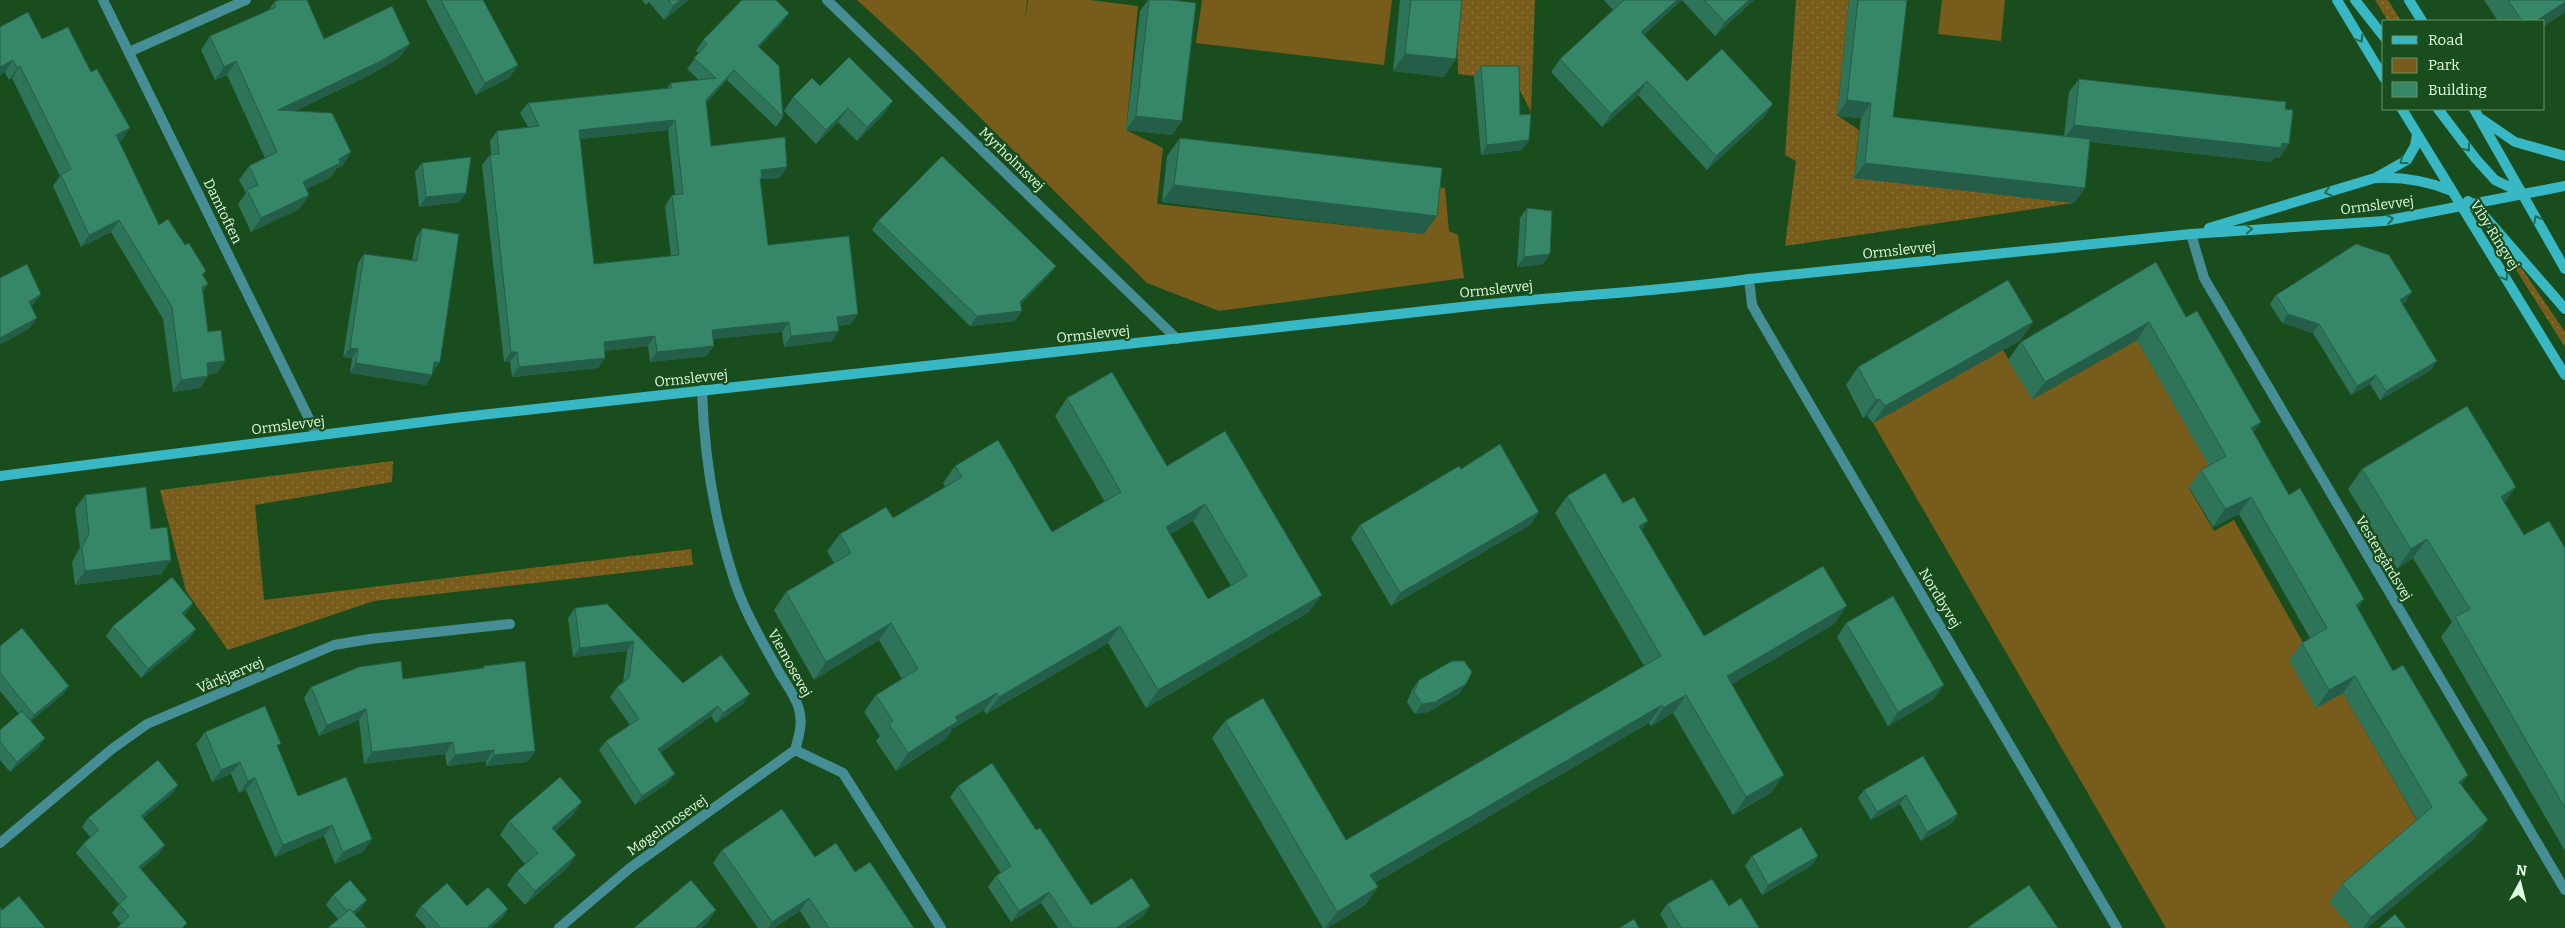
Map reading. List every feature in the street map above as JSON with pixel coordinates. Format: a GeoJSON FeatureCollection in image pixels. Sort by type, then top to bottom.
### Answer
{"type":"FeatureCollection","features":[{"type":"Feature","properties":{"kind":"street","name":"Damtoften"},"geometry":{"type":"LineString","coordinates":[[103,0],[318,435]]}},
{"type":"Feature","properties":{"kind":"street"},"geometry":{"type":"LineString","coordinates":[[129,52],[246,0]]}},
{"type":"Feature","properties":{"kind":"street","name":"Myrholmsvej"},"geometry":{"type":"LineString","coordinates":[[827,0],[1177,338]]}},
{"type":"Feature","properties":{"kind":"street"},"geometry":{"type":"LineString","coordinates":[[2337,0],[2382,75]]}},
{"type":"Feature","properties":{"kind":"street"},"geometry":{"type":"LineString","coordinates":[[2355,0],[2382,34]]}},
{"type":"Feature","properties":{"kind":"street"},"geometry":{"type":"LineString","coordinates":[[2409,0],[2421,20]]}},
{"type":"Feature","properties":{"kind":"street","name":"Viby Ringvej"},"geometry":{"type":"LineString","coordinates":[[2403,110],[2565,375]]}},
{"type":"Feature","properties":{"kind":"street"},"geometry":{"type":"LineString","coordinates":[[2439,110],[2495,180],[2522,194]]}},
{"type":"Feature","properties":{"kind":"street"},"geometry":{"type":"LineString","coordinates":[[2477,113],[2565,269]]}},
{"type":"Feature","properties":{"kind":"street"},"geometry":{"type":"LineString","coordinates":[[2477,113],[2515,142],[2565,156]]}},
{"type":"Feature","properties":{"kind":"street","name":"Ormslevvej"},"geometry":{"type":"LineString","coordinates":[[2191,234],[2375,178],[2407,160],[2415,146],[2417,134]]}},
{"type":"Feature","properties":{"kind":"street"},"geometry":{"type":"LineString","coordinates":[[2375,178],[2403,177],[2430,182],[2452,191],[2472,204],[2565,309]]}},
{"type":"Feature","properties":{"kind":"street","name":"Ormslevvej"},"geometry":{"type":"LineString","coordinates":[[0,476],[318,435],[702,390],[1570,295],[1686,288],[1749,279],[2191,234],[2384,221],[2565,186]]}},
{"type":"Feature","properties":{"kind":"street","name":"Vestergårdsvej"},"geometry":{"type":"LineString","coordinates":[[2191,234],[2204,278],[2565,890]]}},
{"type":"Feature","properties":{"kind":"street","name":"Nordbyvej"},"geometry":{"type":"LineString","coordinates":[[1749,279],[1752,305],[1758,316],[2117,928]]}},
{"type":"Feature","properties":{"kind":"street","name":"Viemosevej"},"geometry":{"type":"LineString","coordinates":[[702,390],[704,440],[712,498],[720,531],[732,576],[753,626],[799,708],[801,730],[795,750]]}},
{"type":"Feature","properties":{"kind":"street","name":"Vårkjærvej"},"geometry":{"type":"LineString","coordinates":[[0,843],[112,749],[147,724],[334,645],[370,639],[510,624]]}},
{"type":"Feature","properties":{"kind":"street"},"geometry":{"type":"LineString","coordinates":[[795,750],[843,773],[941,928]]}},
{"type":"Feature","properties":{"kind":"street","name":"Møgelmosevej"},"geometry":{"type":"LineString","coordinates":[[559,928],[630,868],[795,750]]}},
{"type":"Feature","properties":{"kind":"green space"},"geometry":{"type":"Polygon","coordinates":[[[857,0],[1027,0],[1025,22],[1028,0],[1090,0],[1138,6],[1126,130],[1163,148],[1157,204],[1424,234],[1430,186],[1445,188],[1449,231],[1458,235],[1464,278],[1219,311],[1147,283],[913,51],[857,0]]]}},
{"type":"Feature","properties":{"kind":"green space"},"geometry":{"type":"Polygon","coordinates":[[[1202,0],[1392,0],[1384,65],[1196,43],[1202,0]]]}},
{"type":"Feature","properties":{"kind":"green space"},"geometry":{"type":"Polygon","coordinates":[[[1457,0],[1535,0],[1531,112],[1512,75],[1474,76],[1458,74],[1457,0]]]}},
{"type":"Feature","properties":{"kind":"green space"},"geometry":{"type":"Polygon","coordinates":[[[1796,0],[1849,0],[1837,115],[1859,130],[1854,178],[2074,203],[1785,246],[1796,161],[1785,155],[1796,0]]]}},
{"type":"Feature","properties":{"kind":"green space"},"geometry":{"type":"Polygon","coordinates":[[[1942,0],[2005,0],[2001,41],[1938,34],[1942,0]]]}},
{"type":"Feature","properties":{"kind":"green space"},"geometry":{"type":"Polygon","coordinates":[[[2375,0],[2388,0],[2400,20],[2387,20],[2375,0]]]}},
{"type":"Feature","properties":{"kind":"green space"},"geometry":{"type":"Polygon","coordinates":[[[2518,263],[2565,332],[2565,347],[2513,265],[2518,263]]]}},
{"type":"Feature","properties":{"kind":"green space"},"geometry":{"type":"Polygon","coordinates":[[[2137,340],[2214,474],[2189,488],[2214,531],[2234,520],[2305,646],[2290,661],[2316,707],[2343,693],[2419,824],[2329,901],[2352,928],[2166,928],[1873,423],[2003,350],[2033,399],[2137,340]]]}},
{"type":"Feature","properties":{"kind":"green space"},"geometry":{"type":"Polygon","coordinates":[[[393,461],[392,482],[255,505],[264,600],[691,549],[693,565],[374,601],[228,650],[186,591],[160,490],[393,461]]]}},
{"type":"Feature","properties":{"kind":"building"},"geometry":{"type":"Polygon","coordinates":[[[279,0],[307,0],[324,39],[392,6],[410,44],[379,62],[278,110],[332,113],[351,152],[339,159],[340,163],[303,182],[309,195],[261,218],[247,190],[258,185],[249,166],[277,152],[236,61],[224,67],[210,36],[276,7],[274,2],[279,0]]]}},
{"type":"Feature","properties":{"kind":"building"},"geometry":{"type":"Polygon","coordinates":[[[441,0],[483,0],[518,65],[485,83],[441,0]]]}},
{"type":"Feature","properties":{"kind":"building"},"geometry":{"type":"Polygon","coordinates":[[[668,0],[681,0],[673,6],[668,0]]]}},
{"type":"Feature","properties":{"kind":"building"},"geometry":{"type":"Polygon","coordinates":[[[742,0],[776,0],[789,13],[758,46],[779,66],[783,117],[734,70],[706,100],[711,146],[785,137],[787,167],[761,170],[762,178],[760,178],[768,245],[849,236],[858,314],[837,317],[839,331],[791,336],[789,322],[712,330],[714,346],[657,352],[655,336],[604,342],[605,358],[519,367],[517,352],[511,352],[490,155],[499,154],[497,131],[539,126],[528,103],[671,88],[671,83],[716,78],[694,58],[707,44],[703,40],[742,0]],[[675,120],[579,130],[594,264],[679,255],[672,195],[683,194],[675,120]]]}},
{"type":"Feature","properties":{"kind":"building"},"geometry":{"type":"Polygon","coordinates":[[[1149,0],[1196,3],[1182,121],[1136,116],[1149,0]]]}},
{"type":"Feature","properties":{"kind":"building"},"geometry":{"type":"Polygon","coordinates":[[[1411,0],[1462,0],[1456,59],[1405,54],[1411,0]]]}},
{"type":"Feature","properties":{"kind":"building"},"geometry":{"type":"Polygon","coordinates":[[[1624,0],[1677,0],[1641,32],[1687,81],[1722,49],[1773,104],[1716,156],[1647,81],[1611,114],[1560,59],[1624,0]]]}},
{"type":"Feature","properties":{"kind":"building"},"geometry":{"type":"Polygon","coordinates":[[[1704,0],[1749,0],[1725,22],[1704,0]]]}},
{"type":"Feature","properties":{"kind":"building"},"geometry":{"type":"Polygon","coordinates":[[[1858,0],[1907,0],[1893,117],[2090,139],[2085,188],[1865,163],[1871,103],[1847,100],[1858,0]]]}},
{"type":"Feature","properties":{"kind":"building"},"geometry":{"type":"Polygon","coordinates":[[[2508,0],[2565,0],[2565,2],[2538,20],[2521,20],[2508,0]]]}},
{"type":"Feature","properties":{"kind":"building"},"geometry":{"type":"Polygon","coordinates":[[[28,12],[42,39],[68,27],[91,72],[97,69],[130,128],[116,135],[159,225],[168,219],[185,245],[189,243],[206,271],[202,274],[208,284],[202,287],[208,332],[221,330],[225,361],[207,363],[208,376],[181,380],[172,307],[119,220],[89,235],[61,175],[71,169],[20,66],[17,68],[13,60],[0,67],[0,27],[28,12]]]}},
{"type":"Feature","properties":{"kind":"building"},"geometry":{"type":"Polygon","coordinates":[[[849,57],[893,101],[867,127],[848,108],[826,130],[793,97],[812,78],[820,86],[849,57]]]}},
{"type":"Feature","properties":{"kind":"building"},"geometry":{"type":"Polygon","coordinates":[[[1481,66],[1519,66],[1520,115],[1531,114],[1529,140],[1487,145],[1481,66]]]}},
{"type":"Feature","properties":{"kind":"building"},"geometry":{"type":"Polygon","coordinates":[[[2079,79],[2286,102],[2285,109],[2293,110],[2289,144],[2282,143],[2281,148],[2074,125],[2079,79]]]}},
{"type":"Feature","properties":{"kind":"building"},"geometry":{"type":"Polygon","coordinates":[[[1180,138],[1442,168],[1437,216],[1174,185],[1180,138]]]}},
{"type":"Feature","properties":{"kind":"building"},"geometry":{"type":"Polygon","coordinates":[[[942,156],[1056,266],[1020,302],[1022,311],[977,316],[878,221],[942,156]]]}},
{"type":"Feature","properties":{"kind":"building"},"geometry":{"type":"Polygon","coordinates":[[[471,157],[466,193],[426,197],[422,163],[471,157]]]}},
{"type":"Feature","properties":{"kind":"building"},"geometry":{"type":"Polygon","coordinates":[[[1527,208],[1552,211],[1550,254],[1524,257],[1527,208]]]}},
{"type":"Feature","properties":{"kind":"building"},"geometry":{"type":"Polygon","coordinates":[[[422,228],[459,234],[440,362],[434,362],[432,375],[356,363],[358,349],[350,348],[364,254],[417,261],[422,228]]]}},
{"type":"Feature","properties":{"kind":"building"},"geometry":{"type":"Polygon","coordinates":[[[2356,244],[2389,255],[2412,292],[2400,300],[2437,361],[2386,391],[2376,375],[2357,386],[2319,324],[2288,314],[2276,295],[2356,244]]]}},
{"type":"Feature","properties":{"kind":"building"},"geometry":{"type":"Polygon","coordinates":[[[2156,262],[2186,317],[2197,311],[2261,422],[2251,428],[2289,495],[2300,488],[2364,599],[2356,605],[2393,671],[2403,665],[2468,775],[2459,782],[2488,820],[2371,917],[2342,884],[2432,807],[2355,676],[2329,690],[2302,643],[2327,628],[2251,497],[2225,509],[2201,470],[2226,456],[2149,322],[2045,382],[2021,342],[2156,262]]]}},
{"type":"Feature","properties":{"kind":"building"},"geometry":{"type":"Polygon","coordinates":[[[27,264],[41,294],[29,302],[37,318],[0,338],[0,278],[27,264]]]}},
{"type":"Feature","properties":{"kind":"building"},"geometry":{"type":"Polygon","coordinates":[[[2008,280],[2033,322],[1885,406],[1880,399],[1876,400],[1858,367],[2008,280]]]}},
{"type":"Feature","properties":{"kind":"building"},"geometry":{"type":"Polygon","coordinates":[[[1112,372],[1167,466],[1225,431],[1322,595],[1158,690],[1120,626],[999,697],[997,693],[955,717],[958,721],[908,753],[889,724],[893,721],[876,695],[918,669],[891,623],[826,662],[786,592],[851,553],[840,534],[886,507],[893,518],[962,477],[955,466],[998,440],[1052,532],[1121,492],[1067,398],[1112,372]],[[1205,504],[1166,527],[1208,599],[1247,576],[1205,504]]]}},
{"type":"Feature","properties":{"kind":"building"},"geometry":{"type":"Polygon","coordinates":[[[2467,406],[2516,487],[2501,497],[2524,535],[2549,521],[2565,548],[2565,808],[2455,617],[2470,609],[2427,539],[2411,549],[2362,469],[2467,406]]]}},
{"type":"Feature","properties":{"kind":"building"},"geometry":{"type":"Polygon","coordinates":[[[1500,444],[1539,512],[1400,593],[1360,525],[1459,466],[1461,469],[1500,444]]]}},
{"type":"Feature","properties":{"kind":"building"},"geometry":{"type":"Polygon","coordinates":[[[1605,473],[1623,503],[1634,497],[1648,521],[1639,526],[1704,636],[1823,566],[1847,606],[1727,676],[1784,775],[1746,797],[1686,695],[1663,708],[1662,705],[1370,875],[1378,887],[1337,912],[1225,721],[1263,698],[1346,840],[1661,656],[1567,496],[1605,473]]]}},
{"type":"Feature","properties":{"kind":"building"},"geometry":{"type":"Polygon","coordinates":[[[146,487],[151,529],[167,527],[171,560],[85,571],[82,548],[89,533],[85,495],[146,487]]]}},
{"type":"Feature","properties":{"kind":"building"},"geometry":{"type":"Polygon","coordinates":[[[172,577],[193,603],[182,613],[196,629],[148,669],[113,626],[172,577]]]}},
{"type":"Feature","properties":{"kind":"building"},"geometry":{"type":"Polygon","coordinates":[[[1893,596],[1944,685],[1898,712],[1846,623],[1893,596]]]}},
{"type":"Feature","properties":{"kind":"building"},"geometry":{"type":"Polygon","coordinates":[[[607,604],[683,683],[721,655],[750,694],[723,713],[718,706],[658,749],[675,774],[642,796],[606,741],[639,719],[617,687],[629,678],[634,641],[580,648],[575,608],[607,604]]]}},
{"type":"Feature","properties":{"kind":"building"},"geometry":{"type":"Polygon","coordinates":[[[22,628],[69,686],[34,715],[0,673],[0,646],[22,628]]]}},
{"type":"Feature","properties":{"kind":"building"},"geometry":{"type":"Polygon","coordinates":[[[401,661],[403,679],[525,661],[535,751],[494,755],[494,750],[455,755],[453,742],[372,752],[366,709],[327,725],[311,687],[359,667],[401,661]]]}},
{"type":"Feature","properties":{"kind":"building"},"geometry":{"type":"Polygon","coordinates":[[[1452,661],[1464,661],[1472,672],[1466,684],[1435,702],[1422,704],[1414,692],[1419,680],[1452,661]]]}},
{"type":"Feature","properties":{"kind":"building"},"geometry":{"type":"Polygon","coordinates":[[[265,706],[281,744],[277,745],[298,796],[346,777],[372,839],[343,852],[332,825],[283,845],[255,778],[248,781],[240,762],[221,770],[205,732],[265,706]]]}},
{"type":"Feature","properties":{"kind":"building"},"geometry":{"type":"Polygon","coordinates":[[[22,711],[45,738],[17,762],[0,742],[0,730],[22,711]]]}},
{"type":"Feature","properties":{"kind":"building"},"geometry":{"type":"Polygon","coordinates":[[[1923,756],[1958,814],[1927,832],[1906,795],[1877,812],[1864,790],[1923,756]]]}},
{"type":"Feature","properties":{"kind":"building"},"geometry":{"type":"Polygon","coordinates":[[[158,760],[178,785],[141,816],[165,845],[139,867],[187,923],[183,928],[117,928],[129,916],[119,904],[127,897],[83,844],[99,830],[88,818],[158,760]]]}},
{"type":"Feature","properties":{"kind":"building"},"geometry":{"type":"Polygon","coordinates":[[[992,763],[1036,830],[1040,828],[1091,905],[1132,878],[1150,906],[1116,928],[1073,928],[1049,892],[1019,911],[996,876],[1011,866],[958,786],[992,763]]]}},
{"type":"Feature","properties":{"kind":"building"},"geometry":{"type":"Polygon","coordinates":[[[560,777],[582,802],[552,828],[576,855],[535,891],[517,871],[538,853],[509,821],[560,777]]]}},
{"type":"Feature","properties":{"kind":"building"},"geometry":{"type":"Polygon","coordinates":[[[782,809],[815,857],[836,843],[855,872],[870,862],[914,928],[829,928],[809,898],[772,922],[722,850],[782,809]]]}},
{"type":"Feature","properties":{"kind":"building"},"geometry":{"type":"Polygon","coordinates":[[[1801,827],[1818,856],[1768,885],[1752,856],[1801,827]]]}},
{"type":"Feature","properties":{"kind":"building"},"geometry":{"type":"Polygon","coordinates":[[[1712,879],[1729,906],[1741,898],[1759,928],[1681,928],[1667,904],[1712,879]]]}},
{"type":"Feature","properties":{"kind":"building"},"geometry":{"type":"Polygon","coordinates":[[[350,880],[367,900],[353,912],[350,909],[347,911],[333,895],[350,880]]]}},
{"type":"Feature","properties":{"kind":"building"},"geometry":{"type":"Polygon","coordinates":[[[691,880],[716,910],[695,928],[634,928],[691,880]]]}},
{"type":"Feature","properties":{"kind":"building"},"geometry":{"type":"Polygon","coordinates":[[[447,883],[467,906],[488,887],[508,909],[487,928],[441,928],[421,906],[447,883]]]}},
{"type":"Feature","properties":{"kind":"building"},"geometry":{"type":"Polygon","coordinates":[[[2029,885],[2058,928],[1967,928],[2029,885]]]}},
{"type":"Feature","properties":{"kind":"building"},"geometry":{"type":"Polygon","coordinates":[[[19,896],[45,928],[0,928],[0,907],[2,910],[19,896]]]}},
{"type":"Feature","properties":{"kind":"building"},"geometry":{"type":"Polygon","coordinates":[[[350,909],[367,928],[328,928],[350,909]]]}},
{"type":"Feature","properties":{"kind":"building"},"geometry":{"type":"Polygon","coordinates":[[[2395,914],[2406,928],[2379,928],[2395,914]]]}},
{"type":"Feature","properties":{"kind":"building"},"geometry":{"type":"Polygon","coordinates":[[[1634,919],[1639,928],[1619,928],[1634,919]]]}}]}
